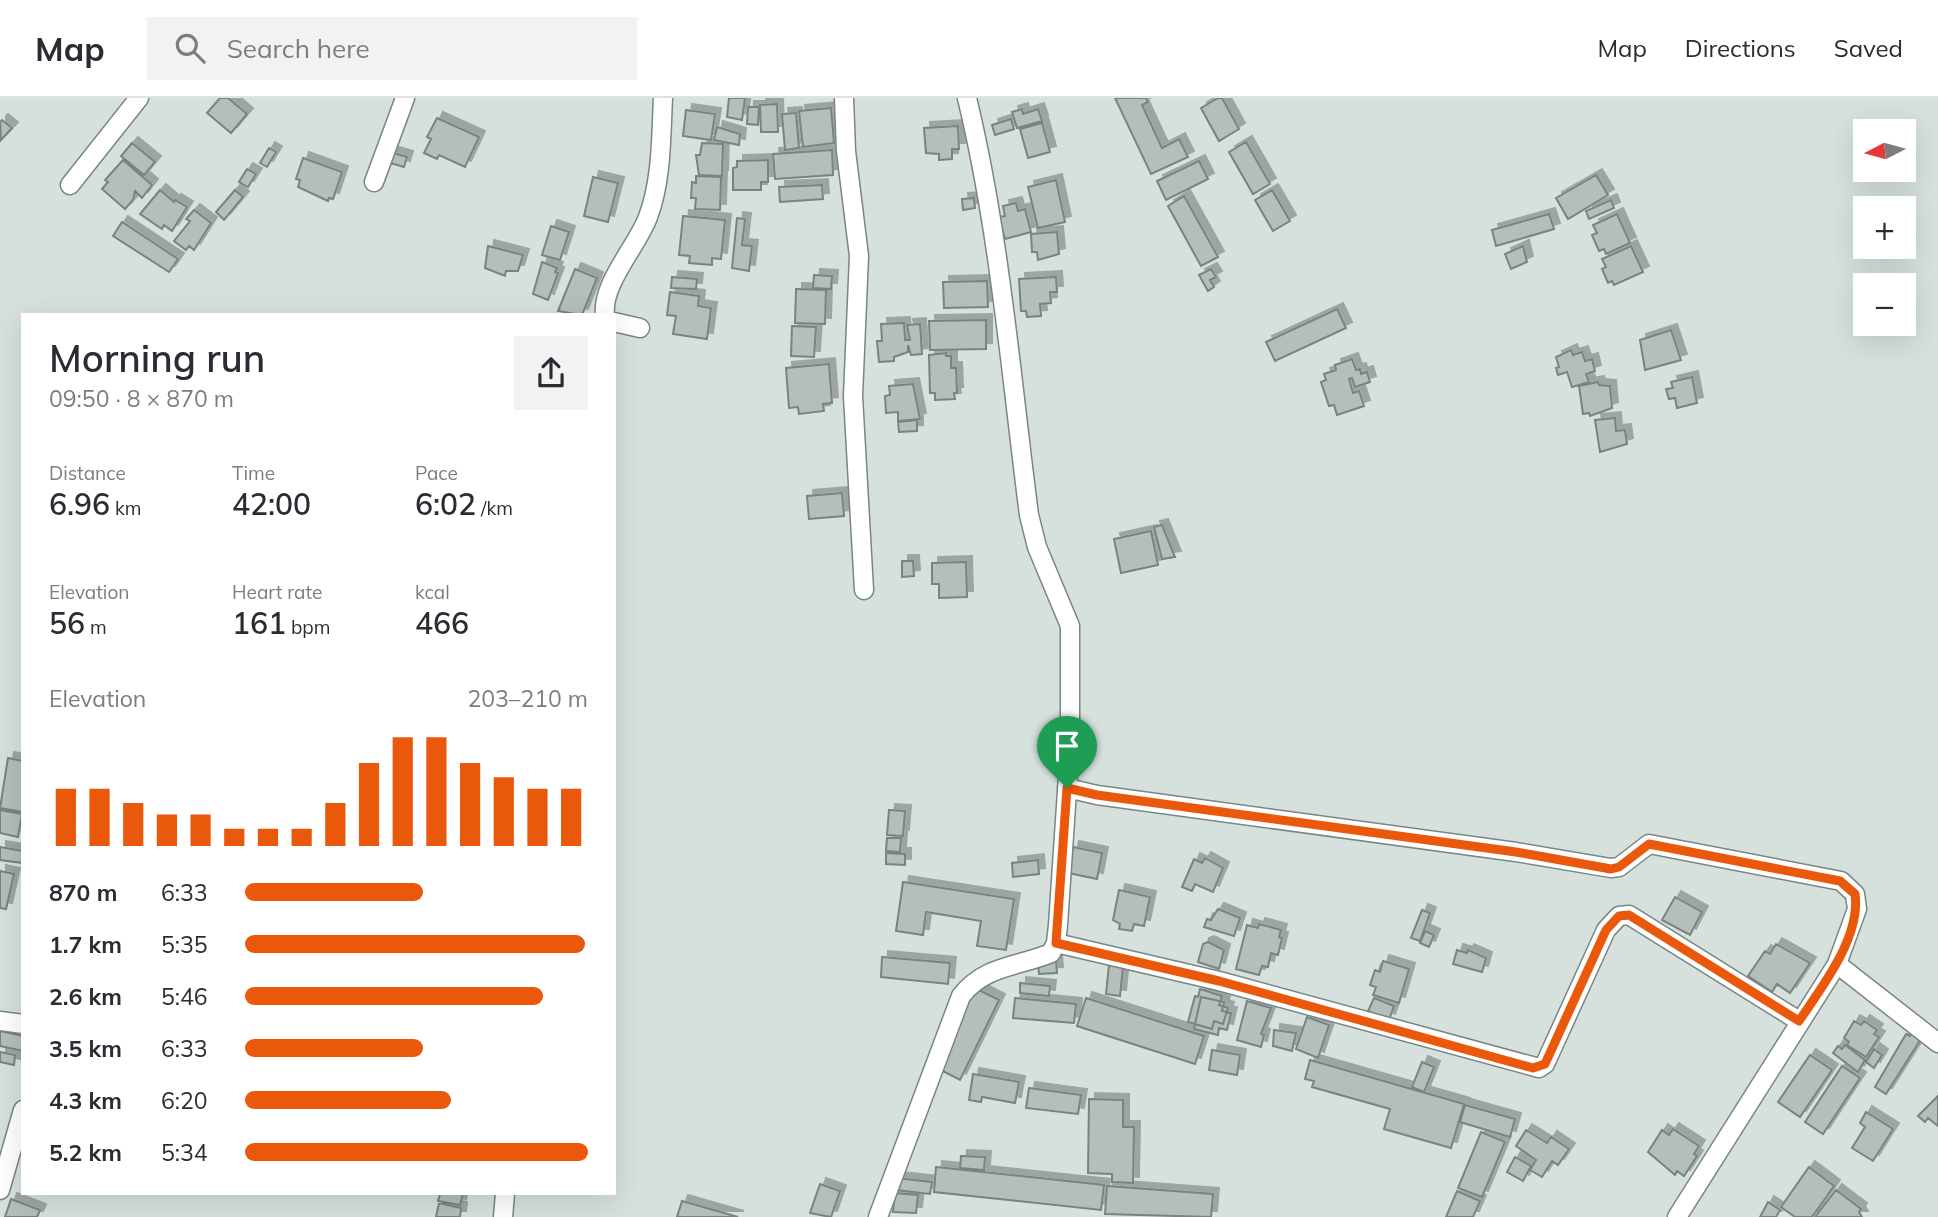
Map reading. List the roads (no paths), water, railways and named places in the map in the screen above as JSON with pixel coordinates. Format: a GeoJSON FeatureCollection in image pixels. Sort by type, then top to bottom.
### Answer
{"type":"FeatureCollection","features":[{"type":"Feature","properties":{"kind":"street"},"geometry":{"type":"LineString","coordinates":[[70,185],[139,98]]}},
{"type":"Feature","properties":{"kind":"street"},"geometry":{"type":"LineString","coordinates":[[374,182],[405,98]]}},
{"type":"Feature","properties":{"kind":"street"},"geometry":{"type":"LineString","coordinates":[[606,313],[615,277],[648,217],[658,171],[663,98]]}},
{"type":"Feature","properties":{"kind":"street"},"geometry":{"type":"LineString","coordinates":[[844,98],[846,152],[859,257],[853,396],[864,590]]}},
{"type":"Feature","properties":{"kind":"street"},"geometry":{"type":"LineString","coordinates":[[878,1217],[961,996],[969,985],[991,972],[1012,963],[1051,953],[1056,943],[1067,788],[1070,626],[1037,547],[1029,515],[986,176],[967,98]]}},
{"type":"Feature","properties":{"kind":"street"},"geometry":{"type":"LineString","coordinates":[[616,322],[640,328]]}},
{"type":"Feature","properties":{"kind":"street"},"geometry":{"type":"LineString","coordinates":[[1067,788],[1097,795],[1516,852],[1611,869],[1619,867],[1649,844],[1840,881],[1855,894],[1857,909],[1837,964],[1677,1217]]}},
{"type":"Feature","properties":{"kind":"street"},"geometry":{"type":"LineString","coordinates":[[1056,943],[1219,981],[1539,1068],[1545,1064],[1606,930],[1619,916],[1629,915],[1799,1021]]}},
{"type":"Feature","properties":{"kind":"street"},"geometry":{"type":"LineString","coordinates":[[1837,964],[1938,1043]]}},
{"type":"Feature","properties":{"kind":"street"},"geometry":{"type":"LineString","coordinates":[[0,1021],[21,1024]]}},
{"type":"Feature","properties":{"kind":"street"},"geometry":{"type":"LineString","coordinates":[[0,1190],[21,1117]]}},
{"type":"Feature","properties":{"kind":"street"},"geometry":{"type":"LineString","coordinates":[[503,1217],[505,1195]]}}]}
